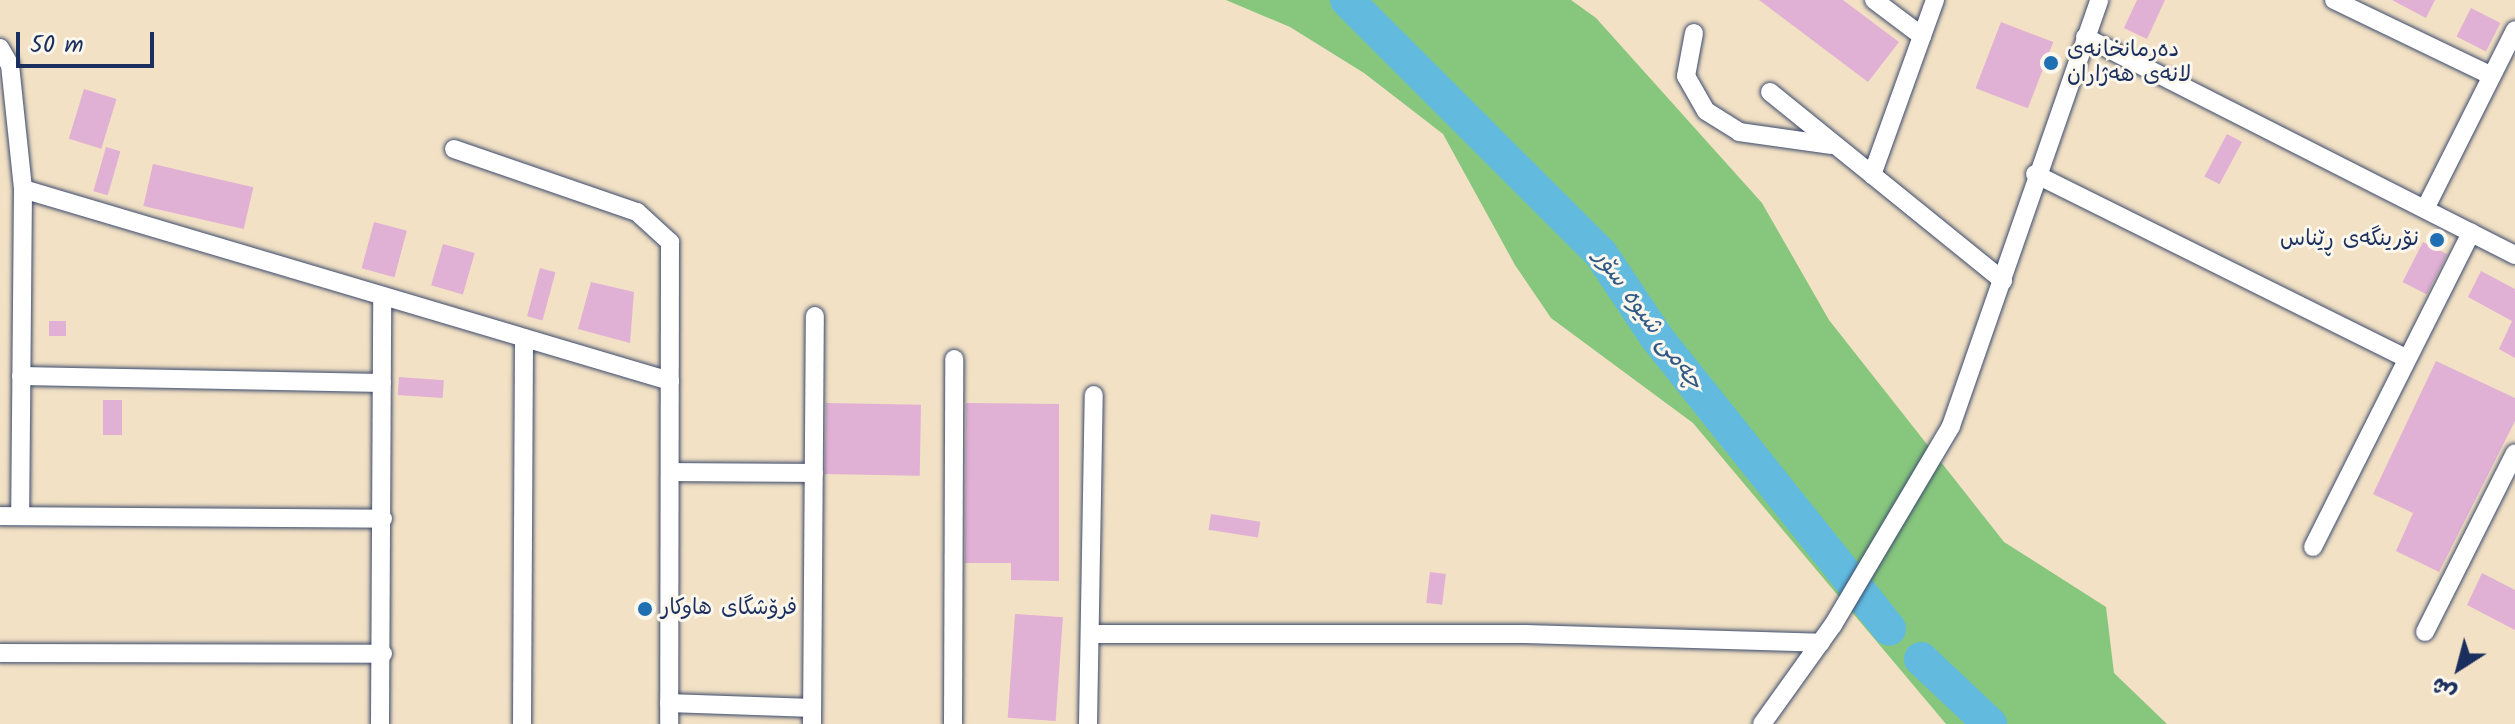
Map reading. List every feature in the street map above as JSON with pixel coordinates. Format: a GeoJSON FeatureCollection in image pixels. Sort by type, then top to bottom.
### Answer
{"type":"FeatureCollection","features":[{"type":"Feature","properties":{"kind":"street"},"geometry":{"type":"LineString","coordinates":[[1874,0],[1922,36]]}},
{"type":"Feature","properties":{"kind":"street"},"geometry":{"type":"LineString","coordinates":[[1872,175],[1935,0]]}},
{"type":"Feature","properties":{"kind":"street"},"geometry":{"type":"LineString","coordinates":[[1762,724],[1833,625],[1951,426],[2003,281],[2035,174],[2099,0]]}},
{"type":"Feature","properties":{"kind":"street"},"geometry":{"type":"LineString","coordinates":[[2334,0],[2492,76]]}},
{"type":"Feature","properties":{"kind":"street"},"geometry":{"type":"LineString","coordinates":[[2425,209],[2515,30]]}},
{"type":"Feature","properties":{"kind":"street"},"geometry":{"type":"LineString","coordinates":[[1694,33],[1686,76],[1706,111],[1739,132],[1836,147]]}},
{"type":"Feature","properties":{"kind":"street"},"geometry":{"type":"LineString","coordinates":[[2085,37],[2515,255]]}},
{"type":"Feature","properties":{"kind":"street"},"geometry":{"type":"LineString","coordinates":[[0,48],[10,65],[23,189],[20,516]]}},
{"type":"Feature","properties":{"kind":"street"},"geometry":{"type":"LineString","coordinates":[[1770,92],[2003,281]]}},
{"type":"Feature","properties":{"kind":"street"},"geometry":{"type":"LineString","coordinates":[[454,149],[637,212],[657,226],[670,242],[669,724]]}},
{"type":"Feature","properties":{"kind":"street"},"geometry":{"type":"LineString","coordinates":[[2035,174],[2407,359]]}},
{"type":"Feature","properties":{"kind":"street"},"geometry":{"type":"LineString","coordinates":[[23,189],[670,381]]}},
{"type":"Feature","properties":{"kind":"street"},"geometry":{"type":"LineString","coordinates":[[2313,547],[2471,233]]}},
{"type":"Feature","properties":{"kind":"street"},"geometry":{"type":"LineString","coordinates":[[380,724],[383,654],[382,296]]}},
{"type":"Feature","properties":{"kind":"street"},"geometry":{"type":"LineString","coordinates":[[669,703],[812,716],[815,316]]}},
{"type":"Feature","properties":{"kind":"street"},"geometry":{"type":"LineString","coordinates":[[522,724],[524,338]]}},
{"type":"Feature","properties":{"kind":"street"},"geometry":{"type":"LineString","coordinates":[[953,724],[954,359]]}},
{"type":"Feature","properties":{"kind":"street"},"geometry":{"type":"LineString","coordinates":[[21,376],[382,383]]}},
{"type":"Feature","properties":{"kind":"street"},"geometry":{"type":"LineString","coordinates":[[1088,724],[1094,395]]}},
{"type":"Feature","properties":{"kind":"street"},"geometry":{"type":"LineString","coordinates":[[2425,632],[2515,453]]}},
{"type":"Feature","properties":{"kind":"street"},"geometry":{"type":"LineString","coordinates":[[670,472],[814,473]]}},
{"type":"Feature","properties":{"kind":"street"},"geometry":{"type":"LineString","coordinates":[[0,516],[383,519]]}},
{"type":"Feature","properties":{"kind":"street"},"geometry":{"type":"LineString","coordinates":[[1090,634],[1525,634],[1821,643]]}},
{"type":"Feature","properties":{"kind":"street"},"geometry":{"type":"LineString","coordinates":[[0,653],[383,654]]}},
{"type":"Feature","properties":{"kind":"green space"},"geometry":{"type":"Polygon","coordinates":[[[1226,0],[1571,0],[1596,18],[1762,203],[1829,320],[2004,542],[2106,607],[2114,673],[2167,724],[1946,724],[1693,423],[1551,318],[1515,265],[1443,134],[1364,73],[1290,27],[1226,0]]]}},
{"type":"Feature","properties":{"kind":"building"},"geometry":{"type":"Polygon","coordinates":[[[1759,0],[1843,0],[1899,42],[1868,82],[1759,0]]]}},
{"type":"Feature","properties":{"kind":"building"},"geometry":{"type":"Polygon","coordinates":[[[2137,0],[2165,0],[2147,39],[2124,28],[2137,0]]]}},
{"type":"Feature","properties":{"kind":"building"},"geometry":{"type":"Polygon","coordinates":[[[2392,0],[2435,0],[2426,18],[2392,0]]]}},
{"type":"Feature","properties":{"kind":"building"},"geometry":{"type":"Polygon","coordinates":[[[2471,8],[2500,23],[2486,51],[2456,37],[2471,8]]]}},
{"type":"Feature","properties":{"kind":"building"},"geometry":{"type":"Polygon","coordinates":[[[2001,22],[2053,42],[2028,108],[1976,88],[2001,22]]]}},
{"type":"Feature","properties":{"kind":"building"},"geometry":{"type":"Polygon","coordinates":[[[84,89],[117,99],[101,149],[69,139],[84,89]]]}},
{"type":"Feature","properties":{"kind":"building"},"geometry":{"type":"Polygon","coordinates":[[[2227,134],[2242,142],[2219,184],[2204,176],[2227,134]]]}},
{"type":"Feature","properties":{"kind":"building"},"geometry":{"type":"Polygon","coordinates":[[[106,147],[120,151],[108,195],[93,191],[106,147]]]}},
{"type":"Feature","properties":{"kind":"building"},"geometry":{"type":"Polygon","coordinates":[[[153,164],[253,187],[244,229],[143,206],[153,164]]]}},
{"type":"Feature","properties":{"kind":"building"},"geometry":{"type":"Polygon","coordinates":[[[374,222],[407,231],[394,277],[362,268],[374,222]]]}},
{"type":"Feature","properties":{"kind":"building"},"geometry":{"type":"Polygon","coordinates":[[[2423,242],[2447,254],[2427,294],[2403,282],[2423,242]]]}},
{"type":"Feature","properties":{"kind":"building"},"geometry":{"type":"Polygon","coordinates":[[[443,244],[475,253],[463,294],[431,285],[443,244]]]}},
{"type":"Feature","properties":{"kind":"building"},"geometry":{"type":"Polygon","coordinates":[[[540,268],[555,272],[543,320],[527,316],[540,268]]]}},
{"type":"Feature","properties":{"kind":"building"},"geometry":{"type":"Polygon","coordinates":[[[2481,271],[2515,289],[2515,358],[2499,349],[2512,321],[2468,297],[2481,271]]]}},
{"type":"Feature","properties":{"kind":"building"},"geometry":{"type":"Polygon","coordinates":[[[591,282],[634,292],[630,343],[578,329],[591,282]]]}},
{"type":"Feature","properties":{"kind":"building"},"geometry":{"type":"Polygon","coordinates":[[[49,321],[66,321],[66,336],[49,336],[49,321]]]}},
{"type":"Feature","properties":{"kind":"building"},"geometry":{"type":"Polygon","coordinates":[[[2436,361],[2515,398],[2515,421],[2439,572],[2396,551],[2413,513],[2373,494],[2436,361]]]}},
{"type":"Feature","properties":{"kind":"building"},"geometry":{"type":"Polygon","coordinates":[[[399,377],[444,380],[443,398],[398,395],[399,377]]]}},
{"type":"Feature","properties":{"kind":"building"},"geometry":{"type":"Polygon","coordinates":[[[103,400],[122,400],[122,435],[103,435],[103,400]]]}},
{"type":"Feature","properties":{"kind":"building"},"geometry":{"type":"Polygon","coordinates":[[[826,403],[921,405],[920,476],[825,474],[826,403]]]}},
{"type":"Feature","properties":{"kind":"building"},"geometry":{"type":"Polygon","coordinates":[[[966,403],[1059,404],[1059,581],[1011,580],[1011,563],[965,563],[966,403]]]}},
{"type":"Feature","properties":{"kind":"building"},"geometry":{"type":"Polygon","coordinates":[[[1211,514],[1260,522],[1258,538],[1208,530],[1211,514]]]}},
{"type":"Feature","properties":{"kind":"building"},"geometry":{"type":"Polygon","coordinates":[[[1430,572],[1446,574],[1442,605],[1426,603],[1430,572]]]}},
{"type":"Feature","properties":{"kind":"building"},"geometry":{"type":"Polygon","coordinates":[[[2482,573],[2515,590],[2515,630],[2467,605],[2482,573]]]}},
{"type":"Feature","properties":{"kind":"building"},"geometry":{"type":"Polygon","coordinates":[[[1015,614],[1063,617],[1056,721],[1008,718],[1015,614]]]}},
{"type":"Feature","properties":{"kind":"waterway","name":"چەمی شیوە سۆر"},"geometry":{"type":"LineString","coordinates":[[1347,0],[1601,254],[1657,338],[1889,629]]}},
{"type":"Feature","properties":{"kind":"waterway","name":"چەمی شیوە سۆر"},"geometry":{"type":"LineString","coordinates":[[1921,659],[1990,724]]}},
{"type":"Feature","properties":{"kind":"place","name":"دەرمانخانەی لانەی هەژاران"},"geometry":{"type":"Point","coordinates":[2051,63]}},
{"type":"Feature","properties":{"kind":"place","name":"نۆرینگەی ڕێناس"},"geometry":{"type":"Point","coordinates":[2437,240]}},
{"type":"Feature","properties":{"kind":"place","name":"فرۆشگای ھاوکار"},"geometry":{"type":"Point","coordinates":[645,609]}}]}
